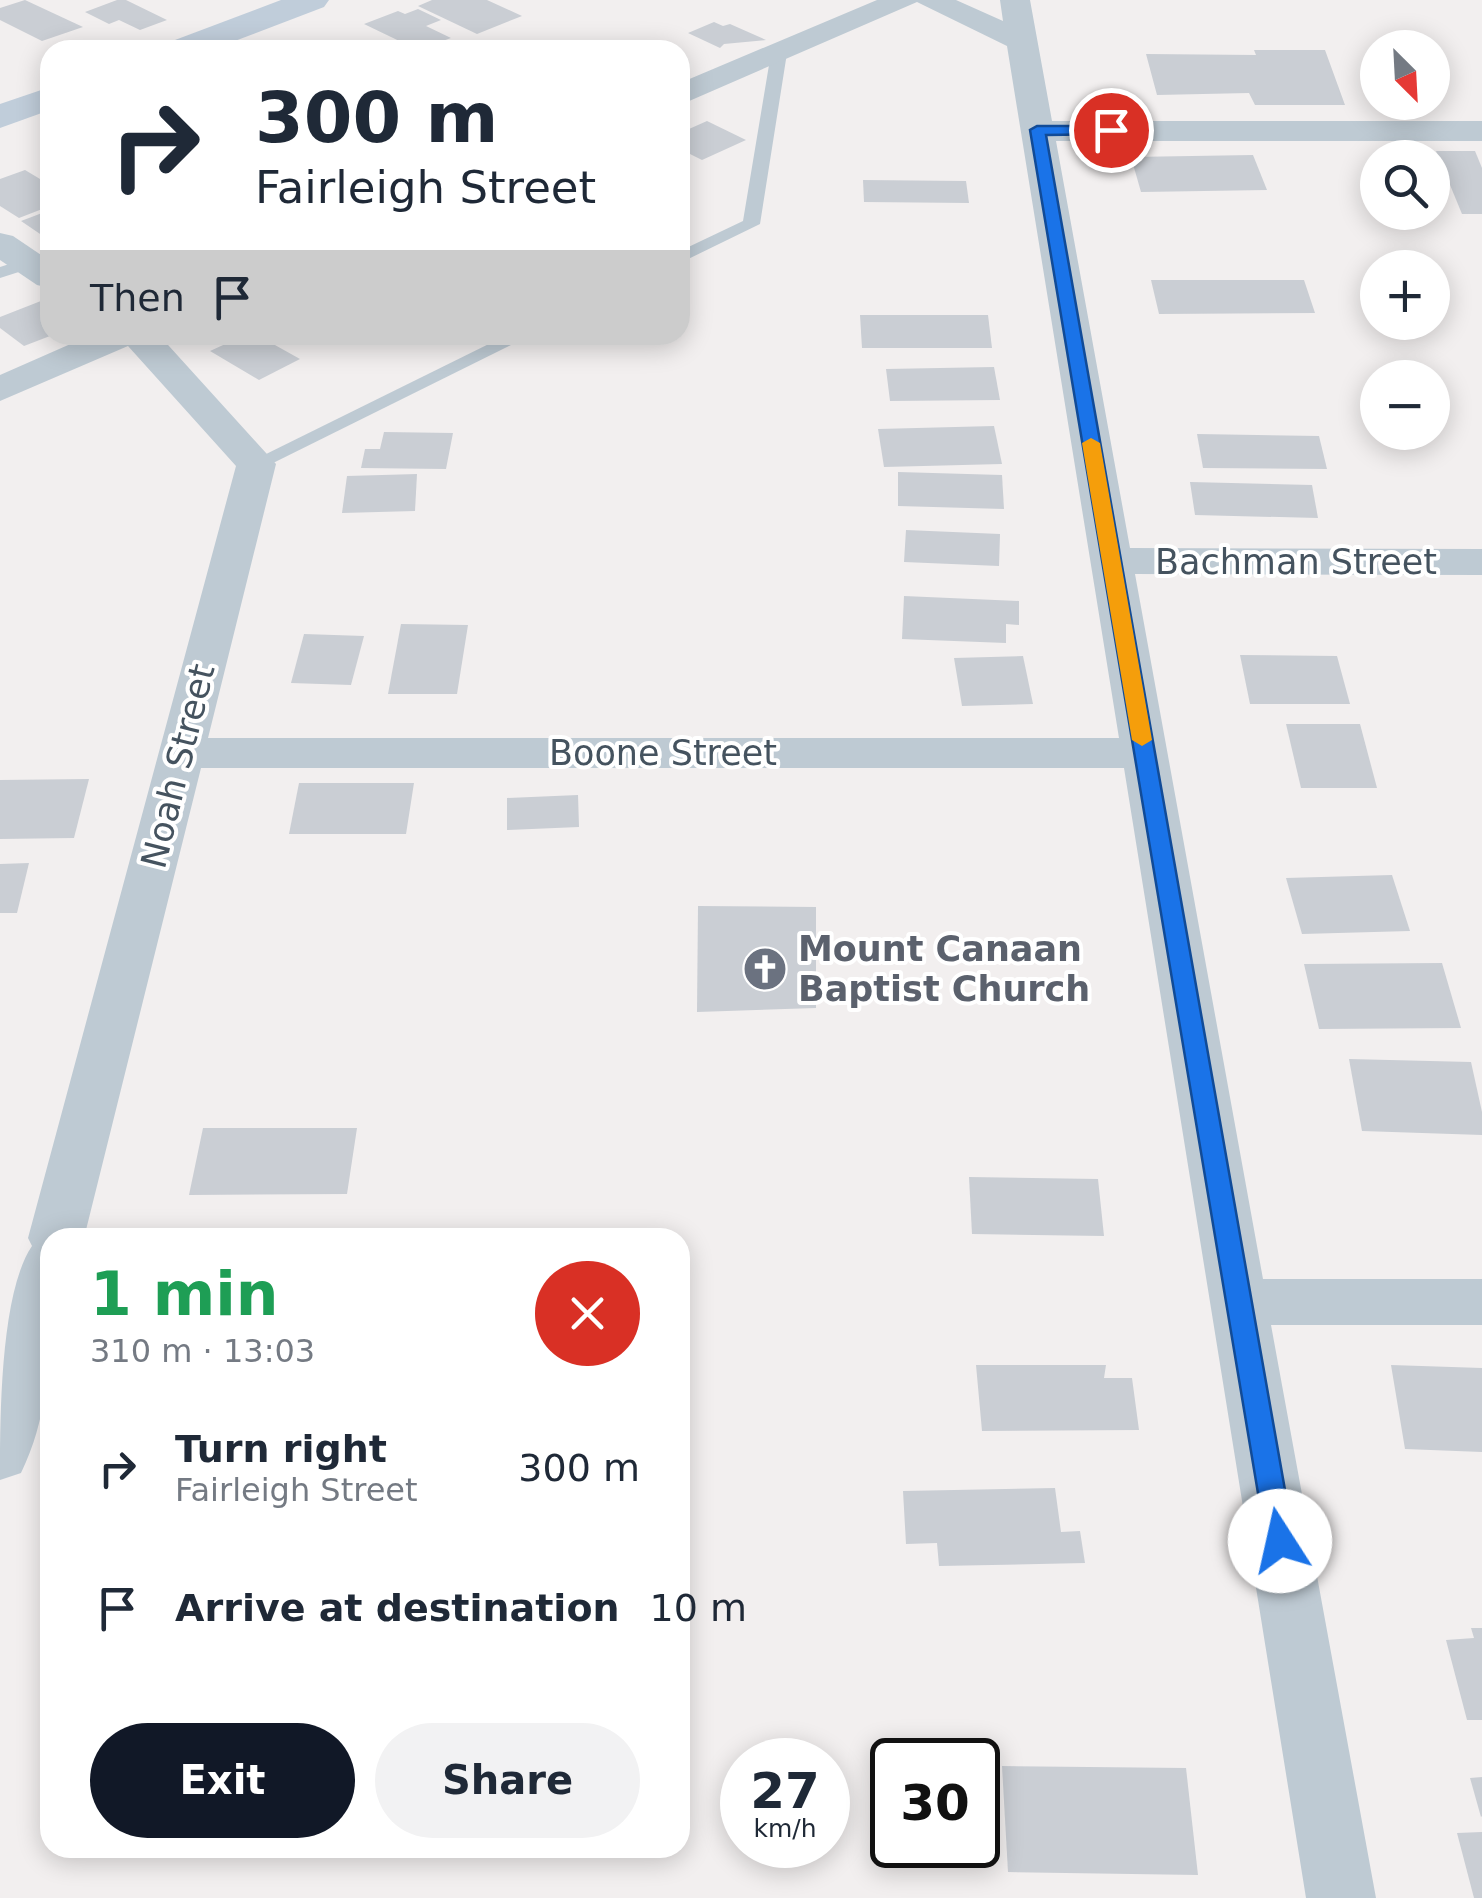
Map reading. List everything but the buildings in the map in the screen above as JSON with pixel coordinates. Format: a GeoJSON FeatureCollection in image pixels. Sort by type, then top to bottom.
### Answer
{"type":"FeatureCollection","features":[{"type":"Feature","properties":{"kind":"main road"},"geometry":{"type":"LineString","coordinates":[[206,40],[312,0]]}},
{"type":"Feature","properties":{"kind":"main road"},"geometry":{"type":"LineString","coordinates":[[0,118],[40,104]]}},
{"type":"Feature","properties":{"kind":"street"},"geometry":{"type":"LineString","coordinates":[[690,91],[902,0]]}},
{"type":"Feature","properties":{"kind":"street"},"geometry":{"type":"LineString","coordinates":[[932,0],[1018,20],[1341,1898]]}},
{"type":"Feature","properties":{"kind":"street"},"geometry":{"type":"LineString","coordinates":[[1037,130],[1482,131]]}},
{"type":"Feature","properties":{"kind":"street"},"geometry":{"type":"LineString","coordinates":[[0,389],[99,345]]}},
{"type":"Feature","properties":{"kind":"street"},"geometry":{"type":"LineString","coordinates":[[147,345],[256,464]]}},
{"type":"Feature","properties":{"kind":"street","name":"Noah Street"},"geometry":{"type":"LineString","coordinates":[[59,1228],[256,464]]}},
{"type":"Feature","properties":{"kind":"street","name":"Bachman Street"},"geometry":{"type":"LineString","coordinates":[[1111,561],[1482,562]]}},
{"type":"Feature","properties":{"kind":"street","name":"Boone Street"},"geometry":{"type":"LineString","coordinates":[[182,753],[1144,753]]}},
{"type":"Feature","properties":{"kind":"street"},"geometry":{"type":"LineString","coordinates":[[0,1455],[40,1301]]}},
{"type":"Feature","properties":{"kind":"street"},"geometry":{"type":"LineString","coordinates":[[1238,1302],[1482,1302]]}},
{"type":"Feature","properties":{"kind":"lane"},"geometry":{"type":"LineString","coordinates":[[690,253],[751,224],[779,53]]}},
{"type":"Feature","properties":{"kind":"lane"},"geometry":{"type":"LineString","coordinates":[[256,464],[501,345]]}},
{"type":"Feature","properties":{"kind":"slow traffic"},"geometry":{"type":"LineString","coordinates":[[1091,443],[1142,740]]}},
{"type":"Feature","properties":{"kind":"place","name":"Mount Canaan Baptist Church"},"geometry":{"type":"Point","coordinates":[765,969]}},
{"type":"Feature","properties":{"kind":"route"},"geometry":{"type":"LineString","coordinates":[[1111,130],[1037,130],[1280,1541]]}}]}
